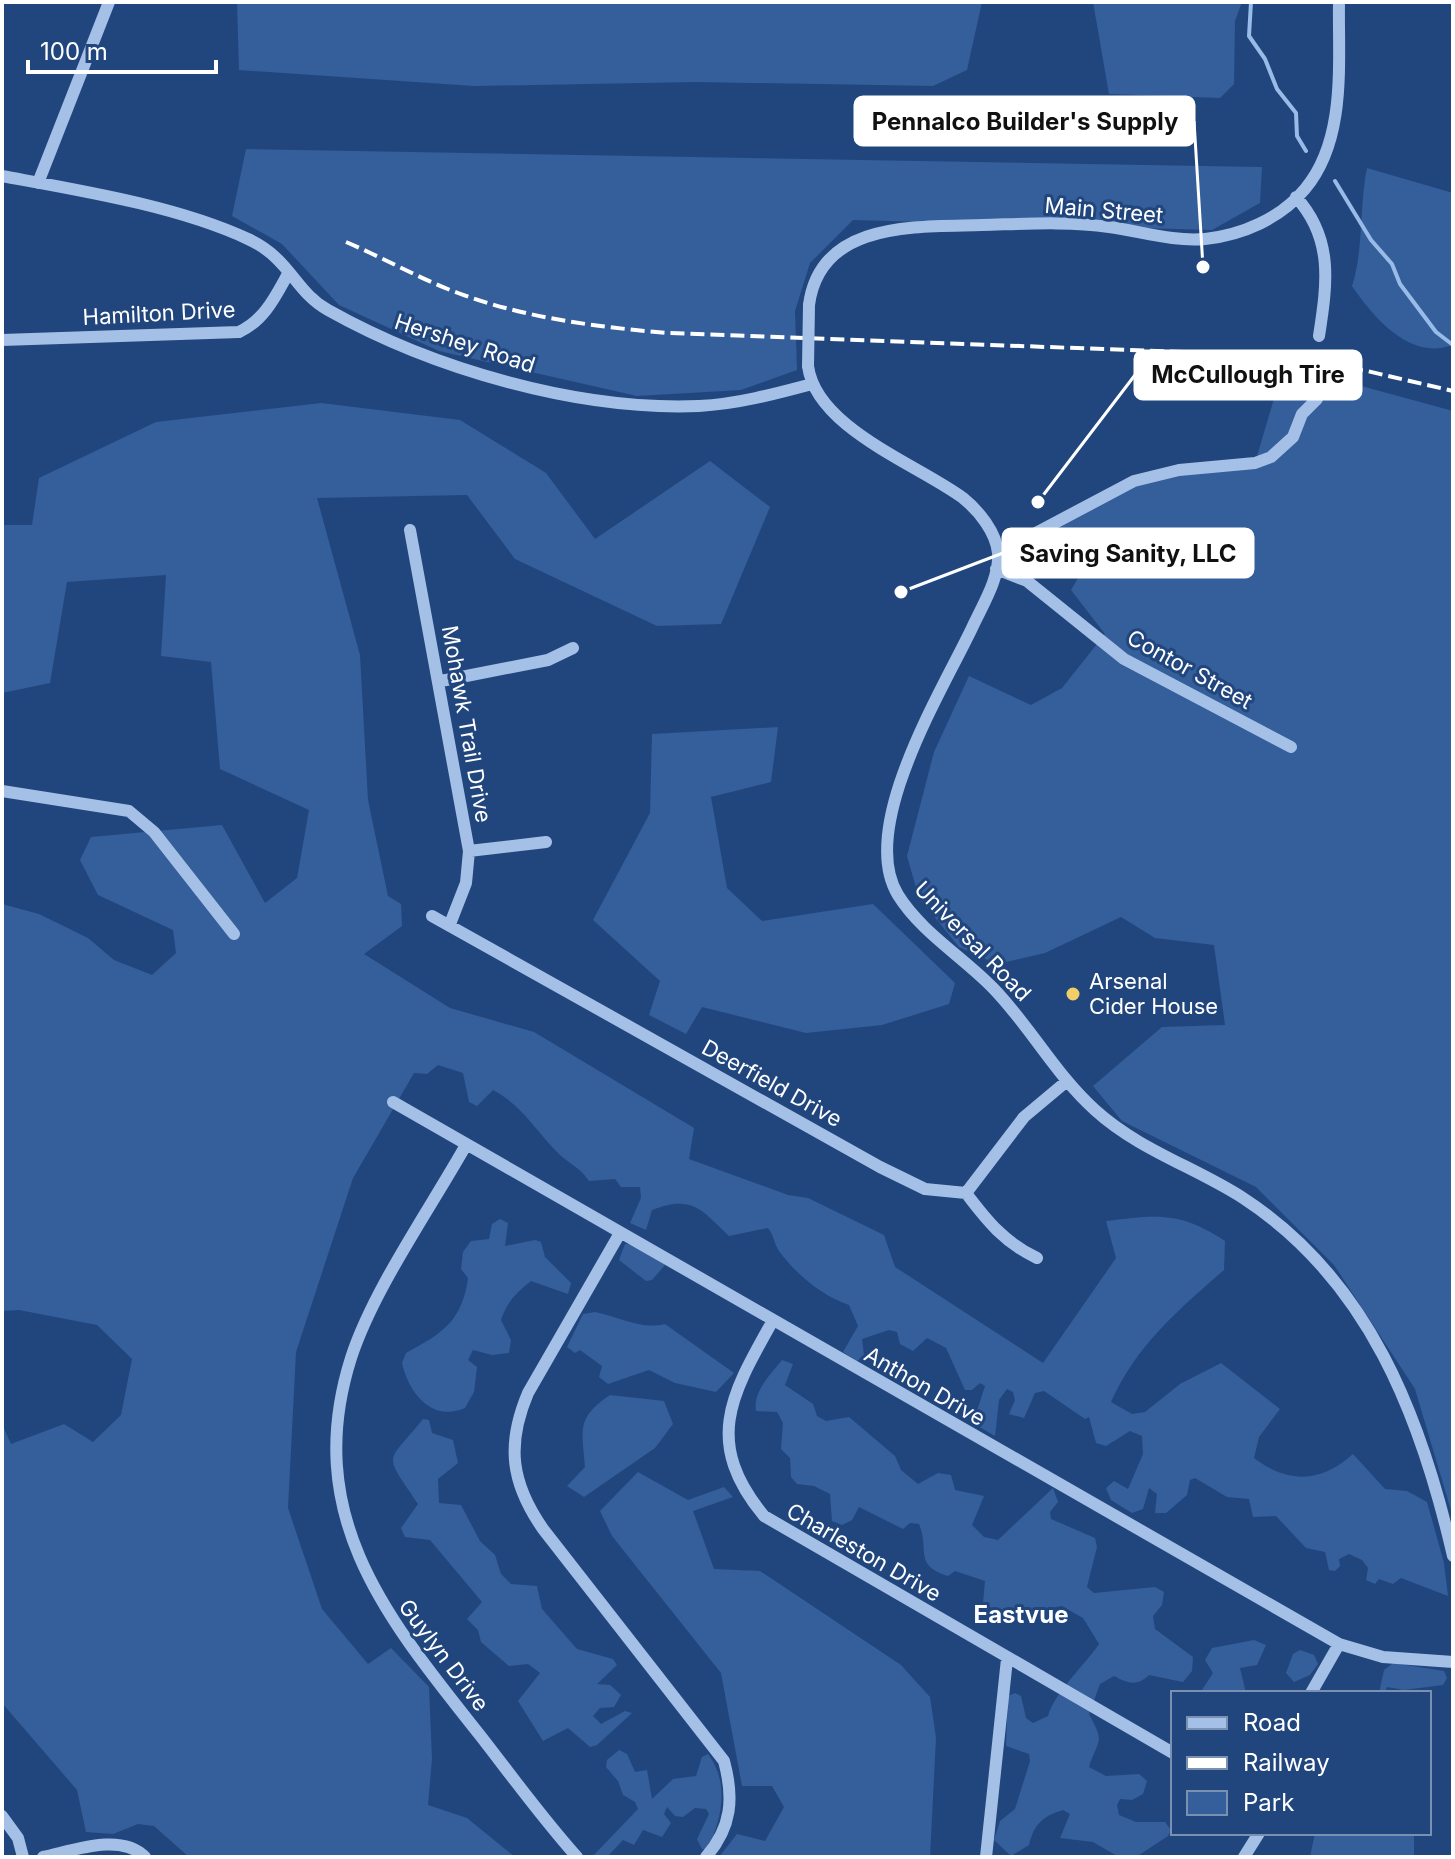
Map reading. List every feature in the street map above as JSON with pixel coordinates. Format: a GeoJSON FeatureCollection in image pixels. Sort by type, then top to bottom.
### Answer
{"type":"FeatureCollection","features":[{"type":"Feature","properties":{"kind":"street"},"geometry":{"type":"LineString","coordinates":[[38,183],[109,2]]}},
{"type":"Feature","properties":{"kind":"street","name":"Main Street"},"geometry":{"type":"LineString","coordinates":[[812,384],[808,366],[809,305],[815,282],[835,253],[885,230],[1029,224],[1106,226],[1201,239],[1233,234],[1262,223],[1307,188],[1334,127],[1339,2]]}},
{"type":"Feature","properties":{"kind":"street","name":"Hershey Road"},"geometry":{"type":"LineString","coordinates":[[2,176],[229,230],[275,254],[323,308],[364,330],[454,365],[571,396],[661,406],[701,406],[759,398],[812,384]]}},
{"type":"Feature","properties":{"kind":"street"},"geometry":{"type":"LineString","coordinates":[[1296,197],[1314,220],[1326,256],[1319,336]]}},
{"type":"Feature","properties":{"kind":"street","name":"Hamilton Drive"},"geometry":{"type":"LineString","coordinates":[[2,340],[239,332],[254,325],[266,311],[289,272]]}},
{"type":"Feature","properties":{"kind":"street"},"geometry":{"type":"LineString","coordinates":[[812,384],[833,414],[943,483],[973,506],[982,516],[998,553],[1134,481],[1179,470],[1255,463],[1271,457],[1293,437],[1302,414],[1317,399]]}},
{"type":"Feature","properties":{"kind":"street","name":"Mohawk Trail Drive"},"geometry":{"type":"LineString","coordinates":[[410,530],[441,681],[469,851],[466,883],[450,924]]}},
{"type":"Feature","properties":{"kind":"street","name":"Universal Road"},"geometry":{"type":"LineString","coordinates":[[998,553],[985,602],[913,750],[889,822],[886,852],[897,895],[1016,1013],[1067,1081],[1095,1110],[1124,1133],[1266,1214],[1345,1293],[1390,1363],[1408,1405],[1424,1447],[1453,1556]]}},
{"type":"Feature","properties":{"kind":"street","name":"Contor Street"},"geometry":{"type":"LineString","coordinates":[[996,569],[1027,581],[1124,659],[1291,747]]}},
{"type":"Feature","properties":{"kind":"street"},"geometry":{"type":"LineString","coordinates":[[441,681],[548,660],[573,648]]}},
{"type":"Feature","properties":{"kind":"street"},"geometry":{"type":"LineString","coordinates":[[2,791],[129,811],[154,832],[234,934]]}},
{"type":"Feature","properties":{"kind":"street"},"geometry":{"type":"LineString","coordinates":[[469,851],[546,842]]}},
{"type":"Feature","properties":{"kind":"street","name":"Deerfield Drive"},"geometry":{"type":"LineString","coordinates":[[432,916],[880,1167],[925,1189],[966,1193]]}},
{"type":"Feature","properties":{"kind":"street"},"geometry":{"type":"LineString","coordinates":[[1037,1258],[1013,1247],[987,1222],[966,1193],[1024,1117],[1067,1081]]}},
{"type":"Feature","properties":{"kind":"street","name":"Anthon Drive"},"geometry":{"type":"LineString","coordinates":[[393,1102],[772,1322],[1339,1644],[1385,1658],[1453,1662]]}},
{"type":"Feature","properties":{"kind":"street","name":"Guylyn Drive"},"geometry":{"type":"LineString","coordinates":[[466,1145],[379,1298],[352,1356],[343,1385],[338,1432],[342,1497],[359,1564],[397,1630],[577,1857]]}},
{"type":"Feature","properties":{"kind":"street"},"geometry":{"type":"LineString","coordinates":[[620,1233],[528,1393],[519,1414],[514,1443],[515,1474],[524,1502],[539,1523],[724,1761],[731,1806],[727,1826],[706,1857]]}},
{"type":"Feature","properties":{"kind":"street","name":"Charleston Drive"},"geometry":{"type":"LineString","coordinates":[[772,1322],[735,1390],[727,1421],[729,1455],[745,1493],[764,1516],[791,1535],[1171,1752]]}},
{"type":"Feature","properties":{"kind":"street"},"geometry":{"type":"LineString","coordinates":[[1312,1691],[1339,1644]]}},
{"type":"Feature","properties":{"kind":"street"},"geometry":{"type":"LineString","coordinates":[[990,1855],[1007,1659]]}},
{"type":"Feature","properties":{"kind":"street"},"geometry":{"type":"LineString","coordinates":[[2,1816],[18,1838],[23,1857]]}},
{"type":"Feature","properties":{"kind":"street"},"geometry":{"type":"LineString","coordinates":[[1244,1857],[1258,1835]]}},
{"type":"Feature","properties":{"kind":"street"},"geometry":{"type":"LineString","coordinates":[[43,1857],[95,1846],[125,1845],[145,1857]]}},
{"type":"Feature","properties":{"kind":"green space"},"geometry":{"type":"Polygon","coordinates":[[[237,2],[982,2],[967,70],[933,86],[696,82],[474,86],[239,70],[237,2]]]}},
{"type":"Feature","properties":{"kind":"green space"},"geometry":{"type":"Polygon","coordinates":[[[1093,2],[1242,2],[1235,21],[1234,84],[1220,98],[1109,94],[1093,2]]]}},
{"type":"Feature","properties":{"kind":"green space"},"geometry":{"type":"Polygon","coordinates":[[[246,149],[1262,167],[1260,203],[1212,230],[853,220],[810,263],[795,311],[797,370],[741,390],[637,396],[439,351],[339,305],[282,244],[232,216],[246,149]]]}},
{"type":"Feature","properties":{"kind":"green space"},"geometry":{"type":"Polygon","coordinates":[[[1367,168],[1453,193],[1453,345],[1422,347],[1408,342],[1382,323],[1352,286],[1367,168]]]}},
{"type":"Feature","properties":{"kind":"green space"},"geometry":{"type":"Polygon","coordinates":[[[1310,372],[1453,411],[1453,1517],[1415,1389],[1334,1265],[1256,1187],[1122,1121],[1093,1086],[1162,1027],[1225,1025],[1214,945],[1155,938],[1121,917],[1045,953],[997,964],[959,947],[919,898],[907,856],[934,752],[969,676],[1031,705],[1062,688],[1105,634],[1071,590],[1082,571],[1061,563],[1028,567],[1026,547],[1145,473],[1255,463],[1278,385],[1310,372]]]}},
{"type":"Feature","properties":{"kind":"green space"},"geometry":{"type":"Polygon","coordinates":[[[321,403],[460,420],[546,473],[595,539],[710,461],[770,507],[721,624],[657,626],[515,559],[467,495],[317,498],[360,655],[368,800],[388,896],[401,904],[402,926],[364,954],[450,1008],[534,1032],[694,1128],[689,1159],[788,1195],[808,1198],[884,1235],[895,1267],[1043,1363],[1116,1258],[1106,1221],[1168,1218],[1209,1231],[1225,1241],[1224,1270],[1145,1346],[1111,1402],[1132,1414],[1145,1412],[1180,1384],[1221,1363],[1280,1409],[1259,1437],[1254,1458],[1279,1472],[1304,1477],[1329,1471],[1353,1454],[1385,1489],[1407,1491],[1427,1502],[1444,1563],[1448,1596],[1401,1578],[1393,1584],[1379,1579],[1375,1584],[1366,1580],[1368,1568],[1362,1560],[1349,1554],[1339,1559],[1340,1566],[1335,1571],[1329,1570],[1325,1552],[1306,1548],[1276,1516],[1253,1517],[1249,1499],[1227,1497],[1195,1478],[1190,1480],[1187,1495],[1166,1513],[1155,1513],[1157,1494],[1149,1488],[1143,1509],[1132,1513],[1111,1500],[1106,1488],[1114,1481],[1128,1489],[1143,1454],[1142,1436],[1130,1431],[1106,1446],[1096,1443],[1089,1417],[1085,1419],[1044,1391],[1035,1393],[1024,1418],[1009,1414],[1015,1400],[1013,1392],[1007,1389],[999,1400],[995,1436],[973,1423],[985,1386],[980,1383],[972,1390],[965,1390],[946,1348],[927,1338],[913,1351],[900,1344],[897,1332],[889,1330],[862,1339],[864,1355],[857,1361],[843,1352],[858,1326],[849,1305],[819,1290],[793,1268],[779,1251],[768,1228],[729,1236],[704,1213],[678,1204],[652,1210],[646,1230],[630,1223],[641,1198],[640,1187],[621,1187],[615,1179],[589,1181],[556,1151],[511,1102],[493,1090],[477,1106],[469,1102],[463,1073],[438,1065],[427,1074],[414,1073],[353,1178],[296,1352],[288,1508],[322,1609],[368,1664],[391,1648],[429,1687],[432,1759],[428,1805],[467,1818],[515,1857],[189,1857],[154,1826],[138,1824],[113,1834],[86,1832],[77,1790],[2,1703],[2,1424],[11,1444],[64,1424],[93,1442],[121,1415],[132,1359],[97,1325],[19,1310],[2,1311],[2,904],[39,914],[88,938],[114,960],[152,975],[176,953],[173,930],[98,895],[80,860],[91,837],[222,825],[265,903],[297,878],[309,810],[220,769],[211,662],[161,656],[166,575],[67,582],[50,683],[2,693],[2,525],[32,525],[39,478],[156,422],[321,403]]]}},
{"type":"Feature","properties":{"kind":"green space"},"geometry":{"type":"Polygon","coordinates":[[[778,727],[771,782],[711,797],[727,888],[762,921],[873,904],[955,983],[949,1004],[882,1025],[806,1033],[702,1007],[686,1034],[649,1015],[660,981],[593,920],[650,813],[652,734],[778,727]]]}},
{"type":"Feature","properties":{"kind":"green space"},"geometry":{"type":"Polygon","coordinates":[[[500,1219],[508,1223],[505,1246],[535,1240],[541,1242],[545,1257],[571,1283],[568,1294],[531,1281],[526,1285],[509,1303],[501,1320],[511,1340],[509,1353],[492,1355],[473,1350],[468,1360],[477,1367],[474,1392],[465,1408],[442,1411],[432,1408],[416,1395],[402,1363],[406,1353],[440,1332],[456,1315],[468,1278],[461,1269],[463,1252],[471,1241],[489,1239],[492,1224],[500,1219]]]}},
{"type":"Feature","properties":{"kind":"green space"},"geometry":{"type":"Polygon","coordinates":[[[625,1244],[641,1248],[665,1265],[652,1280],[646,1281],[619,1260],[625,1244]]]}},
{"type":"Feature","properties":{"kind":"green space"},"geometry":{"type":"Polygon","coordinates":[[[595,1312],[639,1324],[665,1324],[734,1373],[716,1392],[675,1383],[649,1370],[608,1384],[599,1377],[602,1366],[580,1350],[575,1353],[567,1347],[583,1314],[595,1312]]]}},
{"type":"Feature","properties":{"kind":"green space"},"geometry":{"type":"Polygon","coordinates":[[[782,1360],[793,1364],[785,1385],[813,1404],[817,1416],[826,1421],[849,1417],[895,1456],[901,1470],[918,1484],[938,1473],[951,1475],[955,1490],[984,1496],[972,1525],[984,1537],[998,1540],[1053,1488],[1058,1502],[1050,1512],[1051,1519],[1095,1538],[1097,1547],[1087,1587],[1094,1593],[1155,1587],[1164,1592],[1162,1605],[1153,1616],[1155,1629],[1193,1657],[1192,1671],[1183,1682],[1149,1675],[1132,1683],[1114,1676],[1100,1684],[1089,1714],[1099,1740],[1089,1767],[1106,1776],[1139,1774],[1147,1781],[1143,1794],[1132,1800],[1120,1799],[1117,1805],[1119,1815],[1136,1822],[1165,1822],[1171,1830],[1168,1836],[1136,1857],[1119,1857],[1093,1842],[1060,1838],[1070,1814],[1063,1810],[1040,1822],[1029,1845],[1011,1856],[994,1840],[1000,1821],[1015,1809],[1030,1761],[1029,1754],[1006,1746],[1008,1696],[1015,1693],[1021,1696],[1026,1718],[1033,1723],[1048,1716],[1063,1688],[1099,1644],[1083,1618],[1062,1606],[1006,1614],[983,1603],[985,1581],[955,1571],[948,1576],[930,1567],[924,1556],[919,1524],[910,1523],[903,1529],[859,1507],[852,1520],[842,1525],[832,1521],[830,1494],[814,1486],[797,1484],[791,1477],[790,1458],[781,1449],[783,1423],[777,1412],[756,1411],[760,1390],[782,1360]]]}},
{"type":"Feature","properties":{"kind":"green space"},"geometry":{"type":"Polygon","coordinates":[[[610,1395],[664,1401],[673,1424],[655,1448],[584,1497],[567,1486],[585,1467],[583,1434],[586,1418],[610,1395]]]}},
{"type":"Feature","properties":{"kind":"green space"},"geometry":{"type":"Polygon","coordinates":[[[423,1419],[429,1420],[432,1433],[453,1440],[458,1463],[438,1479],[439,1503],[461,1505],[480,1541],[495,1555],[501,1574],[511,1584],[537,1586],[542,1609],[577,1649],[613,1659],[617,1665],[597,1684],[610,1685],[621,1695],[614,1707],[600,1708],[593,1716],[601,1724],[625,1711],[632,1713],[597,1745],[590,1747],[568,1728],[543,1741],[518,1701],[540,1673],[528,1664],[509,1666],[481,1642],[478,1630],[467,1619],[482,1602],[430,1540],[405,1537],[401,1528],[418,1504],[394,1466],[393,1459],[423,1419]]]}},
{"type":"Feature","properties":{"kind":"green space"},"geometry":{"type":"Polygon","coordinates":[[[638,1472],[688,1500],[724,1487],[733,1497],[693,1511],[714,1569],[760,1571],[901,1665],[930,1697],[936,1738],[930,1857],[719,1857],[737,1834],[765,1841],[784,1807],[772,1786],[742,1786],[721,1673],[612,1536],[600,1511],[638,1472]]]}},
{"type":"Feature","properties":{"kind":"green space"},"geometry":{"type":"Polygon","coordinates":[[[1254,1640],[1266,1645],[1257,1665],[1240,1668],[1246,1691],[1201,1691],[1213,1673],[1205,1660],[1212,1648],[1254,1640]]]}},
{"type":"Feature","properties":{"kind":"green space"},"geometry":{"type":"Polygon","coordinates":[[[1300,1650],[1314,1655],[1318,1664],[1310,1675],[1294,1682],[1286,1673],[1293,1654],[1300,1650]]]}},
{"type":"Feature","properties":{"kind":"green space"},"geometry":{"type":"Polygon","coordinates":[[[1393,1663],[1444,1671],[1447,1678],[1443,1685],[1404,1690],[1387,1687],[1386,1691],[1379,1691],[1384,1670],[1393,1663]]]}},
{"type":"Feature","properties":{"kind":"green space"},"geometry":{"type":"Polygon","coordinates":[[[619,1750],[627,1754],[635,1772],[647,1770],[652,1799],[673,1779],[696,1776],[702,1757],[708,1754],[719,1777],[721,1801],[717,1826],[707,1850],[702,1849],[697,1839],[709,1814],[706,1809],[695,1808],[683,1817],[675,1816],[667,1807],[664,1814],[671,1823],[662,1837],[643,1830],[634,1845],[623,1840],[607,1857],[592,1857],[638,1809],[635,1802],[623,1795],[618,1781],[606,1767],[607,1760],[619,1750]]]}},
{"type":"Feature","properties":{"kind":"green space"},"geometry":{"type":"Polygon","coordinates":[[[1315,1835],[1414,1835],[1414,1857],[1310,1857],[1315,1835]]]}},
{"type":"Feature","properties":{"kind":"waterway"},"geometry":{"type":"LineString","coordinates":[[1251,2],[1249,36],[1265,59],[1277,89],[1296,113],[1297,136],[1306,151]]}},
{"type":"Feature","properties":{"kind":"waterway"},"geometry":{"type":"LineString","coordinates":[[1335,181],[1371,240],[1392,264],[1400,284],[1436,332],[1453,345]]}},
{"type":"Feature","properties":{"kind":"railway"},"geometry":{"type":"LineString","coordinates":[[346,242],[483,302],[588,324],[668,333],[1264,355],[1367,371],[1453,391]]}},
{"type":"Feature","properties":{"kind":"place","name":"Pennalco Builder's Supply"},"geometry":{"type":"Point","coordinates":[1203,267]}},
{"type":"Feature","properties":{"kind":"place","name":"McCullough Tire"},"geometry":{"type":"Point","coordinates":[1038,502]}},
{"type":"Feature","properties":{"kind":"place","name":"Saving Sanity, LLC"},"geometry":{"type":"Point","coordinates":[901,592]}},
{"type":"Feature","properties":{"kind":"place","name":"Arsenal Cider House"},"geometry":{"type":"Point","coordinates":[1073,994]}},
{"type":"Feature","properties":{"kind":"district","name":"Eastvue"},"geometry":{"type":"Point","coordinates":[1021,1615]}}]}
